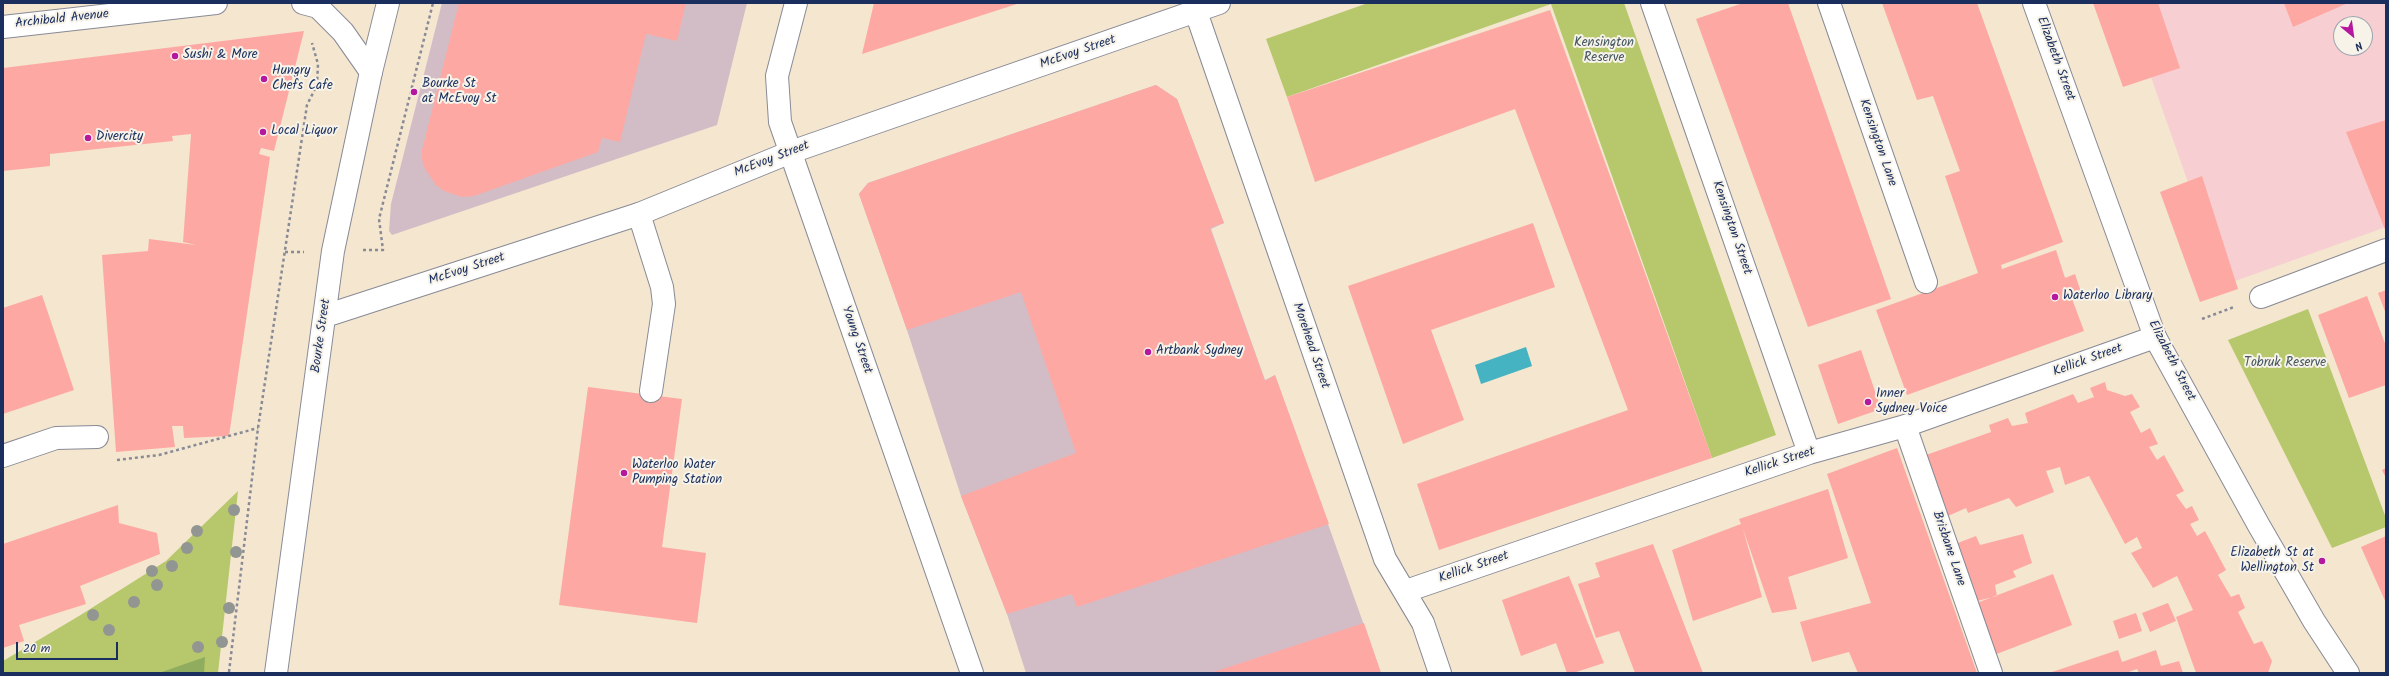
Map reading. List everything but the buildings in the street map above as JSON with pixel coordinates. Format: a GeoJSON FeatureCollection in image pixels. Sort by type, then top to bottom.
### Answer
{"type":"FeatureCollection","features":[{"type":"Feature","properties":{"kind":"street","name":"Archibald Avenue"},"geometry":{"type":"LineString","coordinates":[[3,27],[216,3]]}},
{"type":"Feature","properties":{"kind":"street"},"geometry":{"type":"LineString","coordinates":[[303,3],[318,7],[343,32],[371,72]]}},
{"type":"Feature","properties":{"kind":"street","name":"Bourke Street"},"geometry":{"type":"LineString","coordinates":[[276,673],[333,251],[371,72],[388,3]]}},
{"type":"Feature","properties":{"kind":"street","name":"Young Street"},"geometry":{"type":"LineString","coordinates":[[796,3],[777,76],[780,122],[972,673]]}},
{"type":"Feature","properties":{"kind":"street","name":"McEvoy Street"},"geometry":{"type":"LineString","coordinates":[[325,316],[639,214],[791,152],[1219,3]]}},
{"type":"Feature","properties":{"kind":"street","name":"Kensington Street"},"geometry":{"type":"LineString","coordinates":[[1652,3],[1809,453]]}},
{"type":"Feature","properties":{"kind":"street","name":"Kensington Lane"},"geometry":{"type":"LineString","coordinates":[[1829,3],[1926,282]]}},
{"type":"Feature","properties":{"kind":"street","name":"Elizabeth Street"},"geometry":{"type":"LineString","coordinates":[[2034,3],[2156,336],[2266,537],[2318,628],[2348,673]]}},
{"type":"Feature","properties":{"kind":"street","name":"Morehead Street"},"geometry":{"type":"LineString","coordinates":[[1196,12],[1384,559],[1406,591],[1423,623],[1440,673]]}},
{"type":"Feature","properties":{"kind":"street"},"geometry":{"type":"LineString","coordinates":[[639,214],[662,287],[664,304],[651,390]]}},
{"type":"Feature","properties":{"kind":"street"},"geometry":{"type":"LineString","coordinates":[[2261,297],[2386,250]]}},
{"type":"Feature","properties":{"kind":"street","name":"Kellick Street"},"geometry":{"type":"LineString","coordinates":[[1406,591],[1809,453],[1905,426],[2156,336]]}},
{"type":"Feature","properties":{"kind":"street","name":"Brisbane Lane"},"geometry":{"type":"LineString","coordinates":[[1905,426],[1992,673]]}},
{"type":"Feature","properties":{"kind":"street"},"geometry":{"type":"LineString","coordinates":[[3,456],[56,438],[97,437]]}},
{"type":"Feature","properties":{"kind":"path"},"geometry":{"type":"LineString","coordinates":[[383,250],[379,219],[433,3]]}},
{"type":"Feature","properties":{"kind":"path"},"geometry":{"type":"LineString","coordinates":[[229,672],[258,428],[307,105],[318,84],[318,64],[311,39]]}},
{"type":"Feature","properties":{"kind":"path"},"geometry":{"type":"LineString","coordinates":[[2202,319],[2261,297]]}},
{"type":"Feature","properties":{"kind":"path"},"geometry":{"type":"LineString","coordinates":[[97,437],[116,460],[158,455],[258,428]]}},
{"type":"Feature","properties":{"kind":"shaded area"},"geometry":{"type":"Polygon","coordinates":[[[442,3],[747,3],[717,125],[392,235],[389,231],[391,204],[442,3]]]}},
{"type":"Feature","properties":{"kind":"shaded area"},"geometry":{"type":"Polygon","coordinates":[[[2125,3],[2386,3],[2386,227],[2224,285],[2125,3]]]}},
{"type":"Feature","properties":{"kind":"shaded area","name":"Artbank Sydney"},"geometry":{"type":"Polygon","coordinates":[[[1156,85],[1177,99],[1224,223],[1211,229],[1265,380],[1275,375],[1381,673],[1026,673],[1007,614],[961,496],[907,330],[859,194],[868,183],[1156,85]]]}},
{"type":"Feature","properties":{"kind":"green space","name":"Kensington Reserve"},"geometry":{"type":"Polygon","coordinates":[[[1368,3],[1624,3],[1776,435],[1712,458],[1551,4],[1287,97],[1266,39],[1368,3]]]}},
{"type":"Feature","properties":{"kind":"green space","name":"Tobruk Reserve"},"geometry":{"type":"Polygon","coordinates":[[[2308,309],[2386,518],[2386,527],[2332,548],[2228,340],[2308,309]]]}},
{"type":"Feature","properties":{"kind":"green space"},"geometry":{"type":"Polygon","coordinates":[[[238,491],[218,673],[3,673],[3,661],[79,616],[166,561],[238,491]]]}},
{"type":"Feature","properties":{"kind":"green space"},"geometry":{"type":"Polygon","coordinates":[[[205,657],[204,673],[159,673],[205,657]]]}},
{"type":"Feature","properties":{"kind":"water"},"geometry":{"type":"Polygon","coordinates":[[[1526,347],[1532,366],[1481,384],[1475,365],[1526,347]]]}},
{"type":"Feature","properties":{"kind":"place","name":"Sushi & More"},"geometry":{"type":"Point","coordinates":[175,56]}},
{"type":"Feature","properties":{"kind":"place","name":"Hungry Chefs Cafe"},"geometry":{"type":"Point","coordinates":[264,79]}},
{"type":"Feature","properties":{"kind":"place","name":"Bourke St at McEvoy St"},"geometry":{"type":"Point","coordinates":[414,92]}},
{"type":"Feature","properties":{"kind":"place","name":"Local Liquor"},"geometry":{"type":"Point","coordinates":[263,132]}},
{"type":"Feature","properties":{"kind":"place","name":"Divercity"},"geometry":{"type":"Point","coordinates":[88,138]}},
{"type":"Feature","properties":{"kind":"place","name":"Waterloo Library"},"geometry":{"type":"Point","coordinates":[2055,297]}},
{"type":"Feature","properties":{"kind":"place","name":"Artbank Sydney"},"geometry":{"type":"Point","coordinates":[1148,352]}},
{"type":"Feature","properties":{"kind":"place","name":"Inner Sydney Voice"},"geometry":{"type":"Point","coordinates":[1868,402]}},
{"type":"Feature","properties":{"kind":"place","name":"Waterloo Water Pumping Station"},"geometry":{"type":"Point","coordinates":[624,473]}},
{"type":"Feature","properties":{"kind":"place","name":"Elizabeth St at Wellington St"},"geometry":{"type":"Point","coordinates":[2322,561]}}]}
